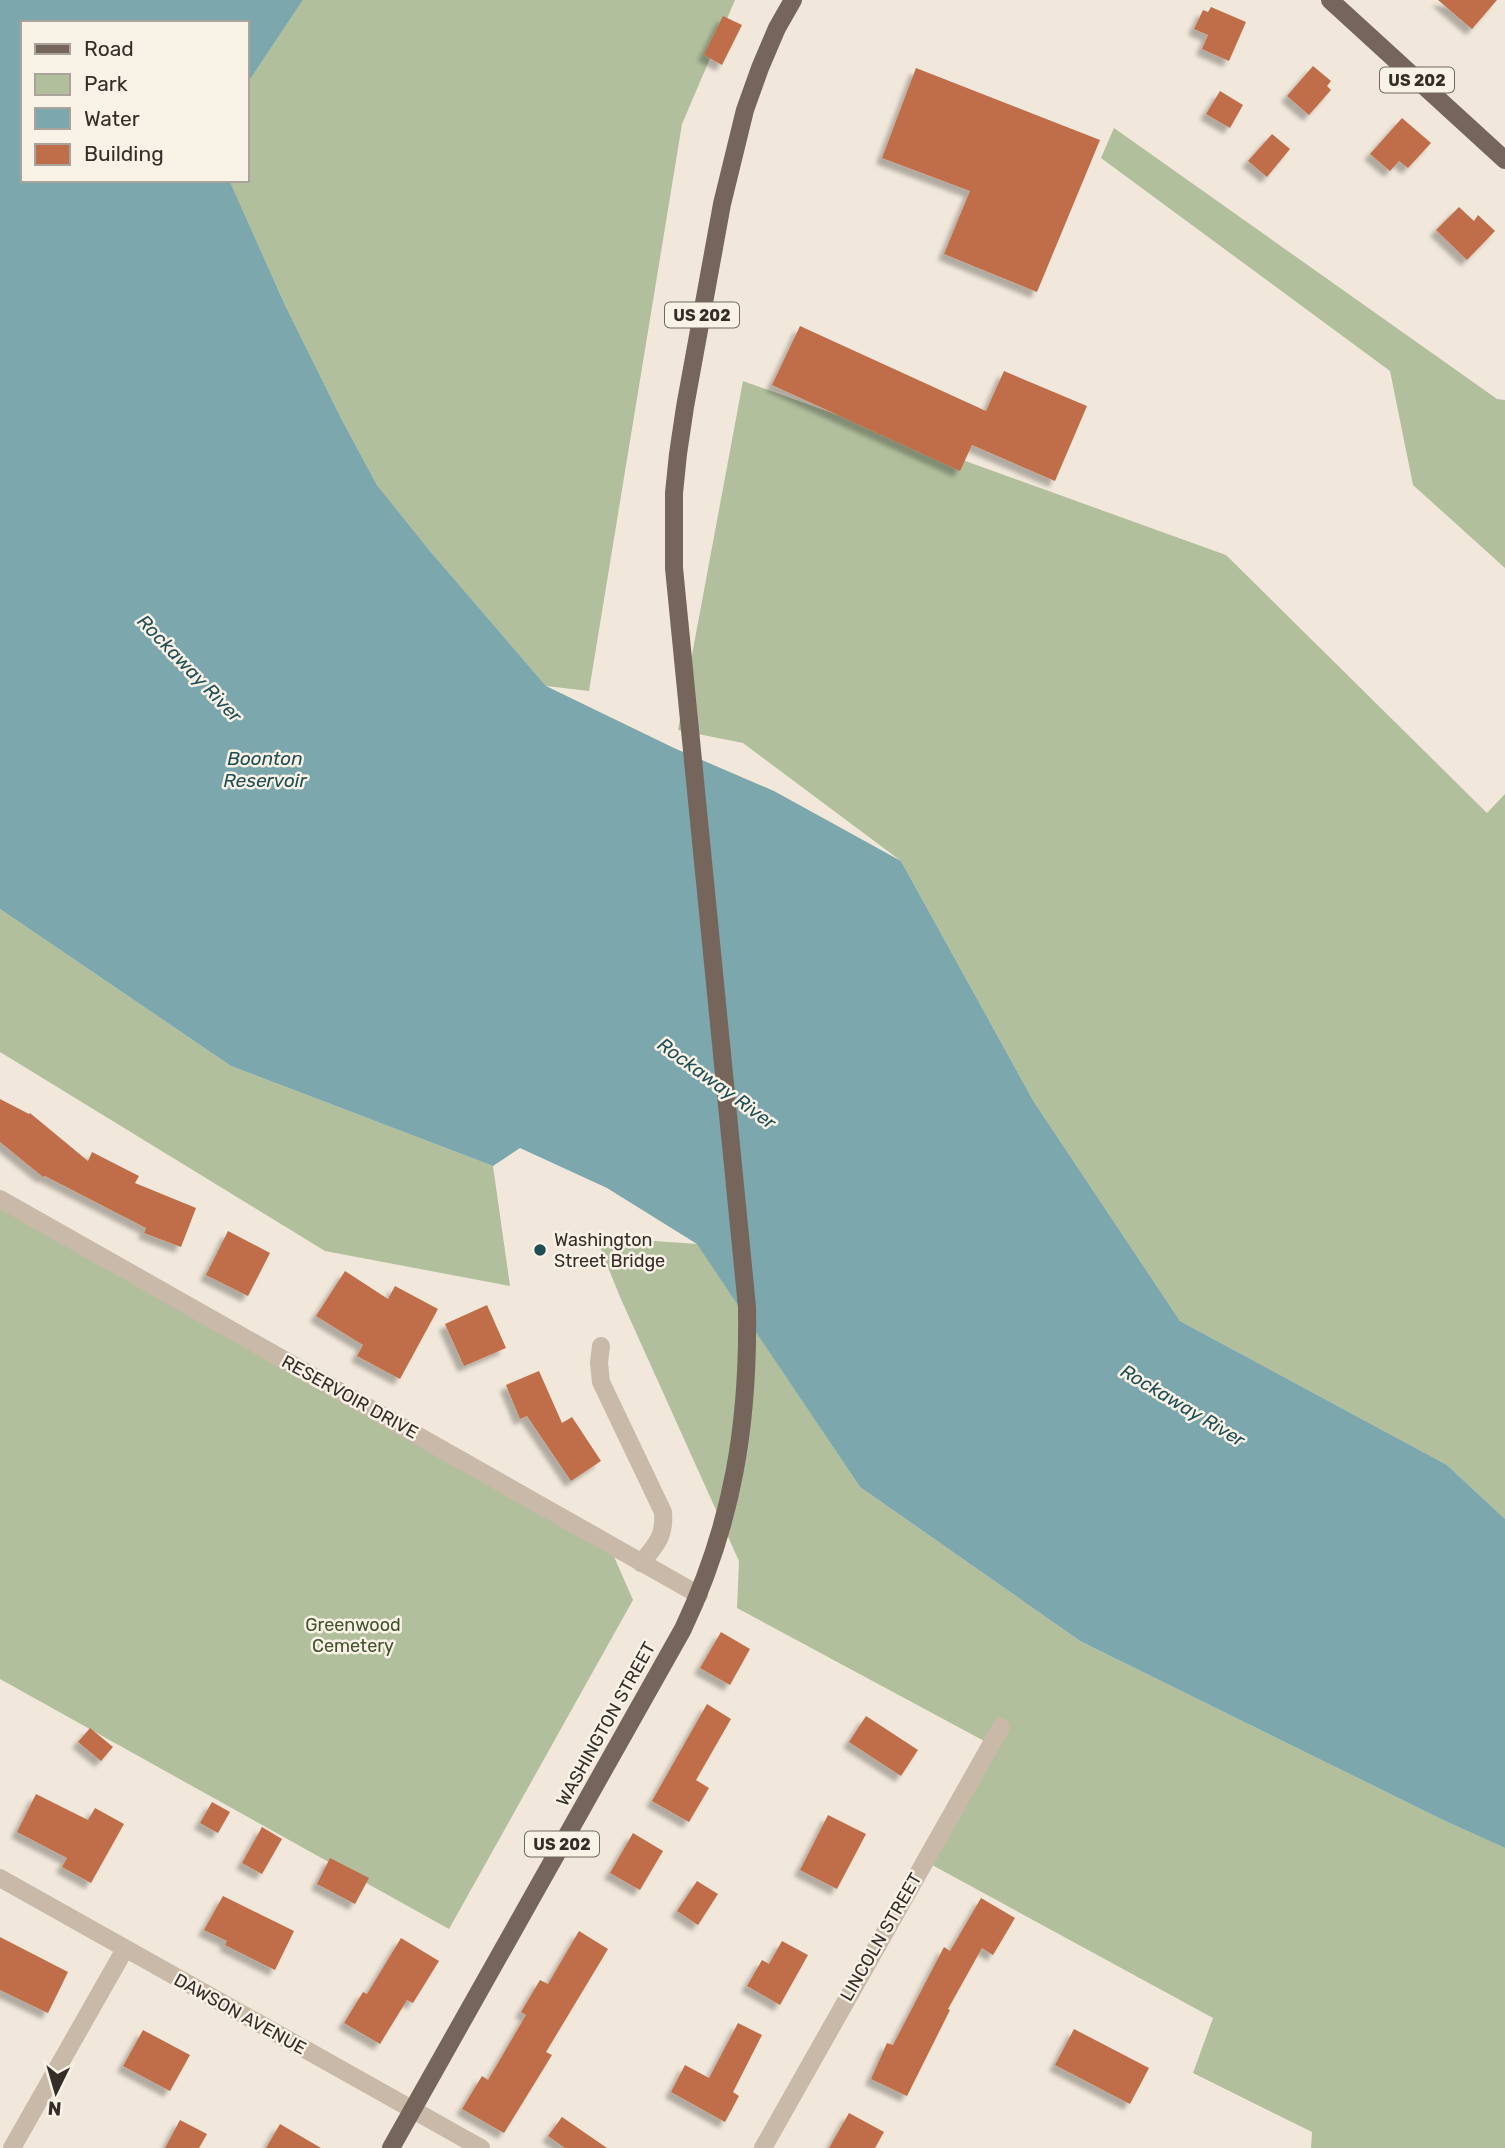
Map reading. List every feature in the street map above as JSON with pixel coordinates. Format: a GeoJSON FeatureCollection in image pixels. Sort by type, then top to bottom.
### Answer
{"type":"FeatureCollection","features":[{"type":"Feature","properties":{"kind":"main road","name":"WASHINGTON STREET"},"geometry":{"type":"LineString","coordinates":[[391,2148],[683,1629],[699,1595],[720,1534],[738,1461],[746,1382],[747,1307],[674,568],[674,493],[685,407],[722,204],[745,110],[760,68],[793,0]]}},
{"type":"Feature","properties":{"kind":"main road","name":"US 202"},"geometry":{"type":"LineString","coordinates":[[1330,0],[1505,160]]}},
{"type":"Feature","properties":{"kind":"street","name":"RESERVOIR DRIVE"},"geometry":{"type":"LineString","coordinates":[[0,1199],[699,1595]]}},
{"type":"Feature","properties":{"kind":"street"},"geometry":{"type":"LineString","coordinates":[[601,1346],[598,1363],[601,1382],[663,1512],[664,1528],[656,1546],[641,1563]]}},
{"type":"Feature","properties":{"kind":"street","name":"LINCOLN STREET"},"geometry":{"type":"LineString","coordinates":[[763,2148],[1000,1727]]}},
{"type":"Feature","properties":{"kind":"street","name":"DAWSON AVENUE"},"geometry":{"type":"LineString","coordinates":[[0,1878],[481,2148]]}},
{"type":"Feature","properties":{"kind":"street"},"geometry":{"type":"LineString","coordinates":[[12,2148],[125,1950]]}},
{"type":"Feature","properties":{"kind":"green space"},"geometry":{"type":"Polygon","coordinates":[[[303,0],[735,0],[682,124],[589,691],[546,686],[377,485],[285,305],[229,182],[248,182],[248,82],[303,0]]]}},
{"type":"Feature","properties":{"kind":"green space"},"geometry":{"type":"Polygon","coordinates":[[[1114,128],[1497,399],[1505,400],[1505,568],[1413,485],[1390,371],[1101,158],[1114,128]]]}},
{"type":"Feature","properties":{"kind":"green space"},"geometry":{"type":"Polygon","coordinates":[[[743,381],[1226,555],[1487,813],[1505,794],[1505,1519],[1447,1465],[1180,1321],[1034,1102],[901,861],[743,743],[678,730],[743,381]]]}},
{"type":"Feature","properties":{"kind":"green space"},"geometry":{"type":"Polygon","coordinates":[[[0,909],[231,1066],[493,1166],[510,1286],[325,1251],[0,1052],[0,909]]]}},
{"type":"Feature","properties":{"kind":"green space","name":"Greenwood Cemetery"},"geometry":{"type":"Polygon","coordinates":[[[0,1202],[605,1536],[633,1600],[449,1929],[0,1679],[0,1202]]]}},
{"type":"Feature","properties":{"kind":"green space"},"geometry":{"type":"Polygon","coordinates":[[[596,1237],[698,1244],[860,1487],[1080,1641],[1505,1848],[1505,2148],[1311,2148],[1312,2132],[1193,2073],[1213,2018],[923,1860],[986,1742],[737,1608],[739,1561],[620,1297],[596,1237]]]}},
{"type":"Feature","properties":{"kind":"water","name":"Boonton Reservoir"},"geometry":{"type":"Polygon","coordinates":[[[0,0],[303,0],[248,82],[248,21],[21,21],[21,182],[230,182],[285,305],[377,485],[546,686],[674,748],[774,791],[901,861],[1034,1102],[1180,1321],[1447,1465],[1505,1519],[1505,1848],[1080,1641],[860,1487],[697,1244],[607,1188],[520,1148],[493,1166],[231,1066],[0,909],[0,0]]]}},
{"type":"Feature","properties":{"kind":"building"},"geometry":{"type":"Polygon","coordinates":[[[1438,0],[1497,0],[1472,29],[1438,0]]]}},
{"type":"Feature","properties":{"kind":"building"},"geometry":{"type":"Polygon","coordinates":[[[1211,7],[1246,22],[1229,61],[1202,49],[1208,35],[1194,29],[1203,10],[1208,12],[1211,7]]]}},
{"type":"Feature","properties":{"kind":"building"},"geometry":{"type":"Polygon","coordinates":[[[723,16],[742,25],[722,65],[704,55],[723,16]]]}},
{"type":"Feature","properties":{"kind":"building"},"geometry":{"type":"Polygon","coordinates":[[[1313,66],[1331,81],[1327,86],[1331,90],[1309,115],[1287,96],[1313,66]]]}},
{"type":"Feature","properties":{"kind":"building"},"geometry":{"type":"Polygon","coordinates":[[[916,68],[1100,140],[1037,292],[944,254],[970,191],[882,158],[916,68]]]}},
{"type":"Feature","properties":{"kind":"building"},"geometry":{"type":"Polygon","coordinates":[[[1220,91],[1243,105],[1230,128],[1206,114],[1220,91]]]}},
{"type":"Feature","properties":{"kind":"building"},"geometry":{"type":"Polygon","coordinates":[[[1402,118],[1431,143],[1408,168],[1399,161],[1390,171],[1370,154],[1402,118]]]}},
{"type":"Feature","properties":{"kind":"building"},"geometry":{"type":"Polygon","coordinates":[[[1272,134],[1290,149],[1267,177],[1248,161],[1272,134]]]}},
{"type":"Feature","properties":{"kind":"building"},"geometry":{"type":"Polygon","coordinates":[[[1459,207],[1474,221],[1478,215],[1495,231],[1467,260],[1436,230],[1459,207]]]}},
{"type":"Feature","properties":{"kind":"building"},"geometry":{"type":"Polygon","coordinates":[[[800,326],[986,411],[1004,371],[1087,406],[1055,481],[972,445],[960,471],[772,385],[800,326]]]}},
{"type":"Feature","properties":{"kind":"building"},"geometry":{"type":"Polygon","coordinates":[[[0,1099],[30,1113],[88,1161],[92,1152],[139,1176],[135,1183],[196,1208],[181,1247],[144,1233],[146,1228],[43,1177],[0,1142],[0,1099]]]}},
{"type":"Feature","properties":{"kind":"building"},"geometry":{"type":"Polygon","coordinates":[[[228,1231],[270,1253],[248,1296],[206,1275],[228,1231]]]}},
{"type":"Feature","properties":{"kind":"building"},"geometry":{"type":"Polygon","coordinates":[[[345,1271],[388,1299],[395,1286],[438,1309],[400,1379],[357,1356],[363,1345],[316,1316],[345,1271]]]}},
{"type":"Feature","properties":{"kind":"building"},"geometry":{"type":"Polygon","coordinates":[[[487,1305],[506,1348],[464,1366],[445,1324],[487,1305]]]}},
{"type":"Feature","properties":{"kind":"building"},"geometry":{"type":"Polygon","coordinates":[[[539,1371],[562,1423],[572,1417],[601,1461],[571,1481],[527,1416],[520,1419],[506,1385],[539,1371]]]}},
{"type":"Feature","properties":{"kind":"building"},"geometry":{"type":"Polygon","coordinates":[[[721,1632],[750,1649],[730,1685],[700,1668],[721,1632]]]}},
{"type":"Feature","properties":{"kind":"building"},"geometry":{"type":"Polygon","coordinates":[[[707,1704],[731,1719],[696,1780],[709,1788],[689,1822],[652,1801],[707,1704]]]}},
{"type":"Feature","properties":{"kind":"building"},"geometry":{"type":"Polygon","coordinates":[[[866,1716],[918,1750],[901,1776],[849,1742],[866,1716]]]}},
{"type":"Feature","properties":{"kind":"building"},"geometry":{"type":"Polygon","coordinates":[[[90,1728],[113,1747],[101,1761],[78,1742],[90,1728]]]}},
{"type":"Feature","properties":{"kind":"building"},"geometry":{"type":"Polygon","coordinates":[[[36,1794],[88,1820],[95,1808],[124,1824],[91,1883],[62,1867],[67,1858],[17,1832],[36,1794]]]}},
{"type":"Feature","properties":{"kind":"building"},"geometry":{"type":"Polygon","coordinates":[[[212,1802],[230,1812],[218,1833],[200,1823],[212,1802]]]}},
{"type":"Feature","properties":{"kind":"building"},"geometry":{"type":"Polygon","coordinates":[[[828,1815],[866,1834],[837,1889],[800,1870],[828,1815]]]}},
{"type":"Feature","properties":{"kind":"building"},"geometry":{"type":"Polygon","coordinates":[[[262,1827],[282,1839],[262,1874],[242,1863],[262,1827]]]}},
{"type":"Feature","properties":{"kind":"building"},"geometry":{"type":"Polygon","coordinates":[[[633,1833],[663,1851],[640,1890],[610,1873],[633,1833]]]}},
{"type":"Feature","properties":{"kind":"building"},"geometry":{"type":"Polygon","coordinates":[[[330,1858],[369,1878],[355,1904],[317,1884],[330,1858]]]}},
{"type":"Feature","properties":{"kind":"building"},"geometry":{"type":"Polygon","coordinates":[[[697,1881],[718,1894],[698,1925],[677,1911],[697,1881]]]}},
{"type":"Feature","properties":{"kind":"building"},"geometry":{"type":"Polygon","coordinates":[[[223,1896],[294,1931],[275,1970],[225,1945],[227,1941],[204,1930],[223,1896]]]}},
{"type":"Feature","properties":{"kind":"building"},"geometry":{"type":"Polygon","coordinates":[[[981,1898],[1015,1918],[993,1955],[982,1948],[948,2009],[950,2010],[907,2096],[871,2079],[887,2043],[893,2045],[944,1947],[950,1951],[981,1898]]]}},
{"type":"Feature","properties":{"kind":"building"},"geometry":{"type":"Polygon","coordinates":[[[579,1931],[608,1949],[546,2052],[552,2055],[504,2133],[462,2109],[482,2076],[488,2080],[526,2015],[521,2012],[540,1980],[548,1984],[579,1931]]]}},
{"type":"Feature","properties":{"kind":"building"},"geometry":{"type":"Polygon","coordinates":[[[0,1937],[68,1972],[48,2013],[0,1990],[0,1937]]]}},
{"type":"Feature","properties":{"kind":"building"},"geometry":{"type":"Polygon","coordinates":[[[401,1938],[439,1961],[413,2003],[407,2000],[380,2044],[344,2023],[363,1992],[367,1994],[401,1938]]]}},
{"type":"Feature","properties":{"kind":"building"},"geometry":{"type":"Polygon","coordinates":[[[782,1941],[808,1955],[780,2005],[747,1986],[762,1960],[769,1964],[782,1941]]]}},
{"type":"Feature","properties":{"kind":"building"},"geometry":{"type":"Polygon","coordinates":[[[738,2023],[762,2035],[733,2092],[739,2096],[725,2122],[671,2092],[685,2065],[709,2078],[738,2023]]]}},
{"type":"Feature","properties":{"kind":"building"},"geometry":{"type":"Polygon","coordinates":[[[1074,2029],[1149,2068],[1130,2104],[1055,2065],[1074,2029]]]}},
{"type":"Feature","properties":{"kind":"building"},"geometry":{"type":"Polygon","coordinates":[[[143,2030],[190,2055],[170,2091],[123,2066],[143,2030]]]}},
{"type":"Feature","properties":{"kind":"building"},"geometry":{"type":"Polygon","coordinates":[[[849,2113],[884,2132],[875,2148],[829,2148],[849,2113]]]}},
{"type":"Feature","properties":{"kind":"building"},"geometry":{"type":"Polygon","coordinates":[[[562,2117],[607,2148],[565,2148],[548,2136],[562,2117]]]}},
{"type":"Feature","properties":{"kind":"building"},"geometry":{"type":"Polygon","coordinates":[[[180,2120],[207,2134],[199,2148],[165,2148],[180,2120]]]}},
{"type":"Feature","properties":{"kind":"building"},"geometry":{"type":"Polygon","coordinates":[[[280,2124],[321,2148],[266,2148],[280,2124]]]}},
{"type":"Feature","properties":{"kind":"place","name":"Washington Street Bridge"},"geometry":{"type":"Point","coordinates":[540,1250]}},
{"type":"Feature","properties":{"kind":"water label","name":"Rockaway River"},"geometry":{"type":"Point","coordinates":[190,668]}},
{"type":"Feature","properties":{"kind":"water label","name":"Rockaway River"},"geometry":{"type":"Point","coordinates":[717,1083]}},
{"type":"Feature","properties":{"kind":"water label","name":"Rockaway River"},"geometry":{"type":"Point","coordinates":[1183,1405]}}]}
